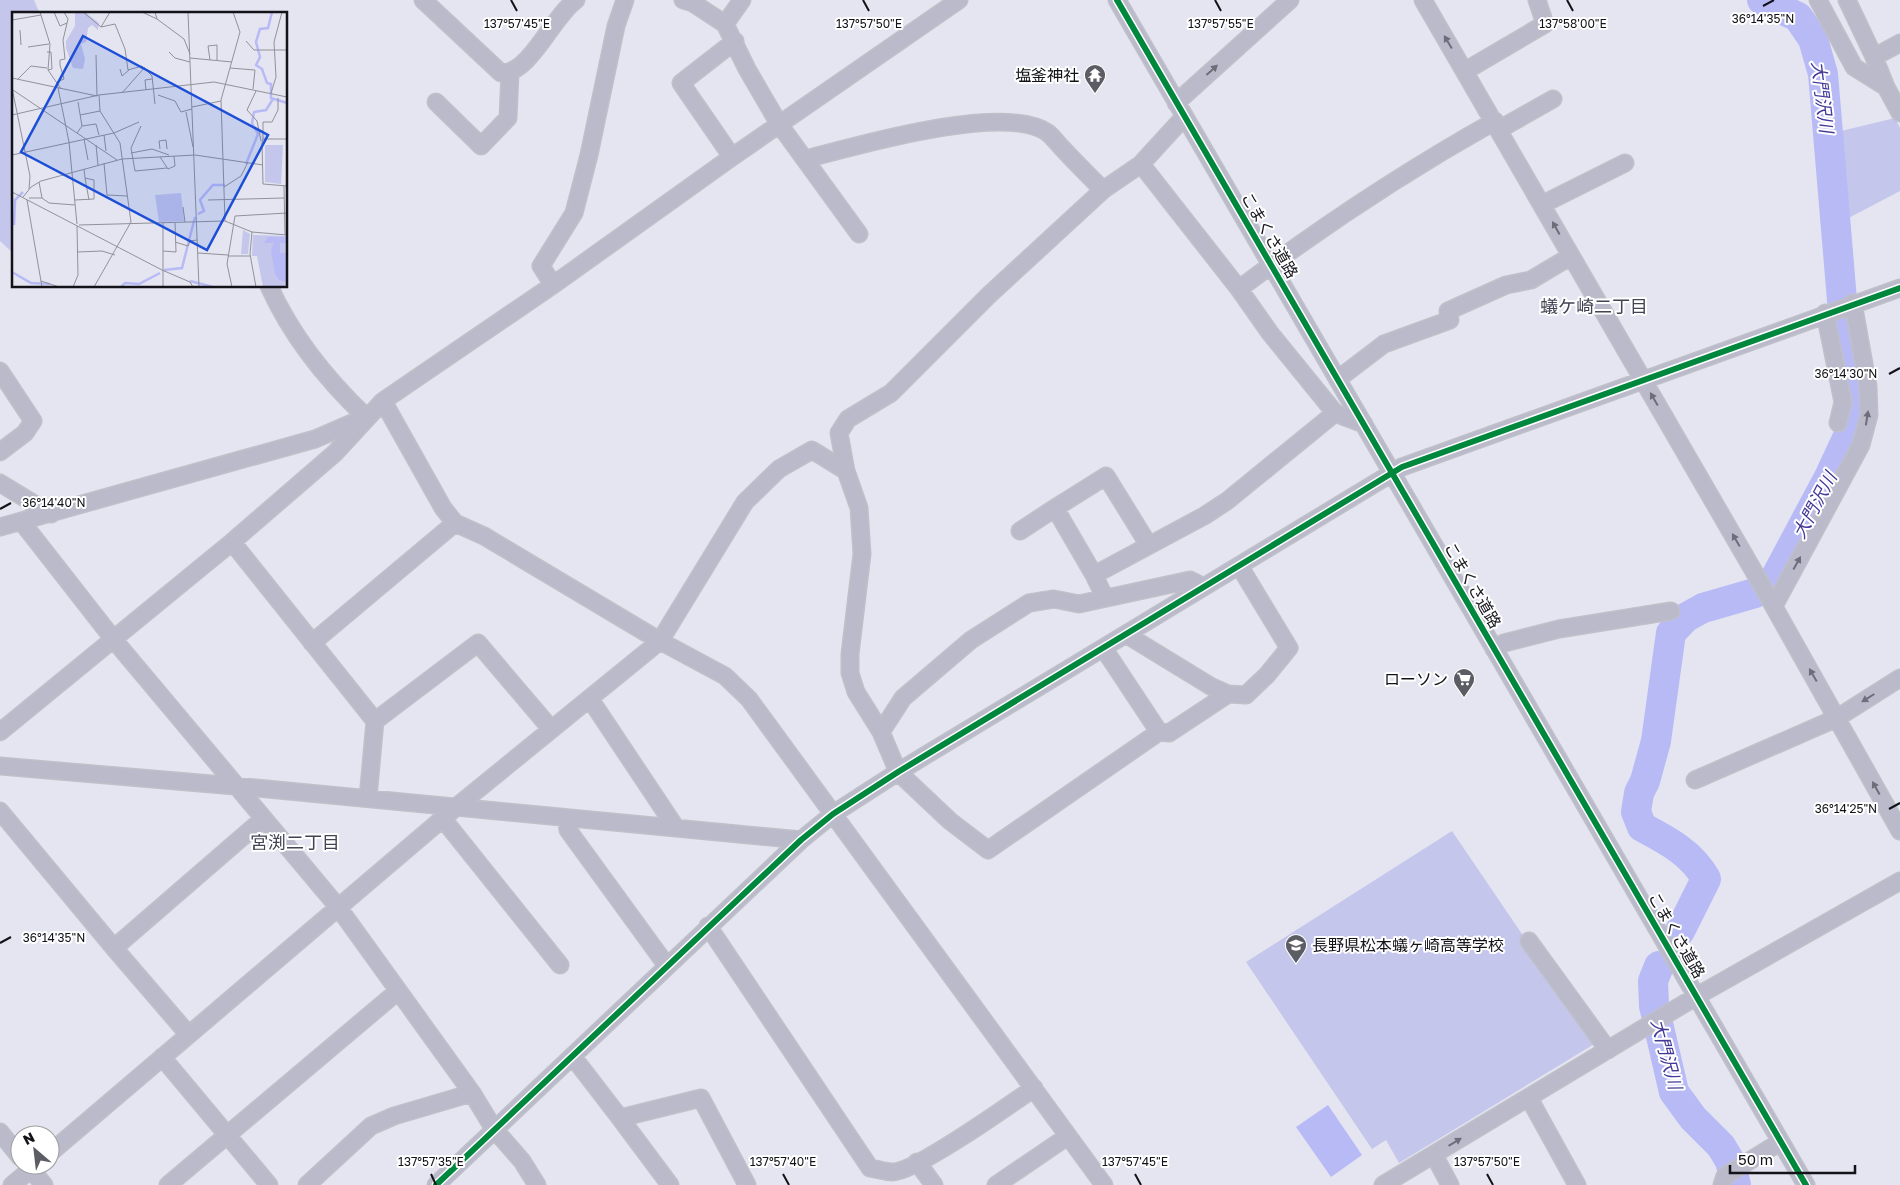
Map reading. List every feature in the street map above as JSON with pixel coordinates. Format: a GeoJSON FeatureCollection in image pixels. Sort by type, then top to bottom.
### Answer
{"type":"FeatureCollection","features":[{"type":"Feature","properties":{"kind":"street"},"geometry":{"type":"LineString","coordinates":[[422,0],[501,73],[510,74],[522,66],[551,25],[576,0]]}},
{"type":"Feature","properties":{"kind":"street"},"geometry":{"type":"LineString","coordinates":[[553,285],[541,266],[574,213],[589,155],[616,26],[625,0]]}},
{"type":"Feature","properties":{"kind":"street"},"geometry":{"type":"LineString","coordinates":[[683,0],[725,24],[735,41],[747,70],[779,124],[859,234]]}},
{"type":"Feature","properties":{"kind":"street"},"geometry":{"type":"LineString","coordinates":[[725,24],[742,0]]}},
{"type":"Feature","properties":{"kind":"street"},"geometry":{"type":"LineString","coordinates":[[0,732],[232,542],[335,453],[366,417],[383,401],[553,285],[779,124],[960,0]]}},
{"type":"Feature","properties":{"kind":"street","name":"こまくさ道路"},"geometry":{"type":"LineString","coordinates":[[1117,0],[1806,1185]]}},
{"type":"Feature","properties":{"kind":"street"},"geometry":{"type":"LineString","coordinates":[[1228,694],[1169,733],[1159,732],[988,850],[950,821],[898,772],[881,732],[856,692],[850,673],[850,654],[862,554],[859,508],[846,471],[839,433],[848,419],[891,393],[989,296],[1103,190],[1141,164],[1180,110],[1290,0]]}},
{"type":"Feature","properties":{"kind":"street"},"geometry":{"type":"LineString","coordinates":[[1423,0],[1498,125],[1900,831]]}},
{"type":"Feature","properties":{"kind":"street"},"geometry":{"type":"LineString","coordinates":[[1465,71],[1544,24],[1537,0]]}},
{"type":"Feature","properties":{"kind":"street"},"geometry":{"type":"LineString","coordinates":[[1818,0],[1854,67],[1886,87]]}},
{"type":"Feature","properties":{"kind":"street"},"geometry":{"type":"LineString","coordinates":[[1846,0],[1900,113]]}},
{"type":"Feature","properties":{"kind":"street"},"geometry":{"type":"LineString","coordinates":[[732,157],[681,83],[735,41]]}},
{"type":"Feature","properties":{"kind":"street"},"geometry":{"type":"LineString","coordinates":[[1874,58],[1900,43]]}},
{"type":"Feature","properties":{"kind":"street"},"geometry":{"type":"LineString","coordinates":[[436,102],[481,146],[508,118],[510,74]]}},
{"type":"Feature","properties":{"kind":"street"},"geometry":{"type":"LineString","coordinates":[[1239,289],[1358,203],[1425,161],[1553,99]]}},
{"type":"Feature","properties":{"kind":"street"},"geometry":{"type":"LineString","coordinates":[[806,159],[900,135],[975,124],[1012,122],[1031,125],[1048,132],[1103,190]]}},
{"type":"Feature","properties":{"kind":"street"},"geometry":{"type":"LineString","coordinates":[[1543,204],[1624,163]]}},
{"type":"Feature","properties":{"kind":"street"},"geometry":{"type":"LineString","coordinates":[[1141,164],[1239,289],[1270,333],[1336,413],[1364,424]]}},
{"type":"Feature","properties":{"kind":"street"},"geometry":{"type":"LineString","coordinates":[[1338,379],[1384,344],[1450,320],[1448,311],[1506,285],[1531,280],[1572,256]]}},
{"type":"Feature","properties":{"kind":"street"},"geometry":{"type":"LineString","coordinates":[[270,288],[276,302],[300,339],[343,395],[366,417]]}},
{"type":"Feature","properties":{"kind":"street"},"geometry":{"type":"LineString","coordinates":[[436,1185],[801,840],[833,814],[898,772],[1240,567],[1392,472],[1828,312],[1900,288]]}},
{"type":"Feature","properties":{"kind":"street"},"geometry":{"type":"LineString","coordinates":[[1767,595],[1861,445],[1869,415],[1868,386],[1851,304]]}},
{"type":"Feature","properties":{"kind":"street"},"geometry":{"type":"LineString","coordinates":[[1828,312],[1844,402],[1838,423]]}},
{"type":"Feature","properties":{"kind":"street"},"geometry":{"type":"LineString","coordinates":[[0,371],[33,421],[25,433],[0,452]]}},
{"type":"Feature","properties":{"kind":"street"},"geometry":{"type":"LineString","coordinates":[[383,401],[443,508],[455,523],[484,536],[660,641],[725,676],[749,699],[1104,1185]]}},
{"type":"Feature","properties":{"kind":"street"},"geometry":{"type":"LineString","coordinates":[[1094,575],[1148,544],[1204,516],[1336,413]]}},
{"type":"Feature","properties":{"kind":"street"},"geometry":{"type":"LineString","coordinates":[[0,527],[316,439],[366,417]]}},
{"type":"Feature","properties":{"kind":"street"},"geometry":{"type":"LineString","coordinates":[[60,1144],[442,819],[551,728],[590,699],[660,641],[746,502],[778,469],[812,450],[846,471]]}},
{"type":"Feature","properties":{"kind":"street"},"geometry":{"type":"LineString","coordinates":[[1020,531],[1106,476],[1148,544]]}},
{"type":"Feature","properties":{"kind":"street"},"geometry":{"type":"LineString","coordinates":[[0,483],[51,514]]}},
{"type":"Feature","properties":{"kind":"street"},"geometry":{"type":"LineString","coordinates":[[1055,508],[1094,575],[1105,598]]}},
{"type":"Feature","properties":{"kind":"street"},"geometry":{"type":"LineString","coordinates":[[21,521],[114,640],[338,907],[472,1094],[494,1129],[522,1162],[537,1185]]}},
{"type":"Feature","properties":{"kind":"street"},"geometry":{"type":"LineString","coordinates":[[312,642],[455,523]]}},
{"type":"Feature","properties":{"kind":"street"},"geometry":{"type":"LineString","coordinates":[[232,542],[375,721],[368,798]]}},
{"type":"Feature","properties":{"kind":"street"},"geometry":{"type":"LineString","coordinates":[[1127,635],[1228,694],[1246,695],[1267,675],[1288,648],[1240,567]]}},
{"type":"Feature","properties":{"kind":"street"},"geometry":{"type":"LineString","coordinates":[[881,732],[904,698],[971,640],[1030,603],[1054,599],[1079,604],[1190,580],[1204,587]]}},
{"type":"Feature","properties":{"kind":"street"},"geometry":{"type":"LineString","coordinates":[[1494,648],[1504,643],[1559,630],[1671,611]]}},
{"type":"Feature","properties":{"kind":"street"},"geometry":{"type":"LineString","coordinates":[[375,721],[478,643],[551,728]]}},
{"type":"Feature","properties":{"kind":"street"},"geometry":{"type":"LineString","coordinates":[[1104,648],[1159,732]]}},
{"type":"Feature","properties":{"kind":"street"},"geometry":{"type":"LineString","coordinates":[[1695,780],[1837,718],[1900,678]]}},
{"type":"Feature","properties":{"kind":"street"},"geometry":{"type":"LineString","coordinates":[[590,699],[676,828]]}},
{"type":"Feature","properties":{"kind":"street"},"geometry":{"type":"LineString","coordinates":[[0,766],[368,798],[801,840]]}},
{"type":"Feature","properties":{"kind":"street"},"geometry":{"type":"LineString","coordinates":[[0,810],[188,1034]]}},
{"type":"Feature","properties":{"kind":"street"},"geometry":{"type":"LineString","coordinates":[[566,818],[568,830],[667,966]]}},
{"type":"Feature","properties":{"kind":"street"},"geometry":{"type":"LineString","coordinates":[[114,948],[263,819]]}},
{"type":"Feature","properties":{"kind":"street"},"geometry":{"type":"LineString","coordinates":[[442,819],[560,965]]}},
{"type":"Feature","properties":{"kind":"street"},"geometry":{"type":"LineString","coordinates":[[1383,1185],[1697,996],[1900,881]]}},
{"type":"Feature","properties":{"kind":"street"},"geometry":{"type":"LineString","coordinates":[[708,926],[870,1168],[894,1172],[917,1162],[971,1131],[1034,1088]]}},
{"type":"Feature","properties":{"kind":"street"},"geometry":{"type":"LineString","coordinates":[[1529,941],[1608,1050]]}},
{"type":"Feature","properties":{"kind":"street"},"geometry":{"type":"LineString","coordinates":[[168,1185],[398,991]]}},
{"type":"Feature","properties":{"kind":"street"},"geometry":{"type":"LineString","coordinates":[[162,1057],[269,1185]]}},
{"type":"Feature","properties":{"kind":"street"},"geometry":{"type":"LineString","coordinates":[[573,1057],[670,1185]]}},
{"type":"Feature","properties":{"kind":"street"},"geometry":{"type":"LineString","coordinates":[[307,1185],[371,1126],[394,1116],[472,1094]]}},
{"type":"Feature","properties":{"kind":"street"},"geometry":{"type":"LineString","coordinates":[[620,1118],[701,1098],[747,1185]]}},
{"type":"Feature","properties":{"kind":"street"},"geometry":{"type":"LineString","coordinates":[[1529,1098],[1576,1185]]}},
{"type":"Feature","properties":{"kind":"street"},"geometry":{"type":"LineString","coordinates":[[0,1132],[10,1144]]}},
{"type":"Feature","properties":{"kind":"street"},"geometry":{"type":"LineString","coordinates":[[996,1185],[1068,1136]]}},
{"type":"Feature","properties":{"kind":"street"},"geometry":{"type":"LineString","coordinates":[[1724,1181],[1742,1166],[1780,1142]]}},
{"type":"Feature","properties":{"kind":"street"},"geometry":{"type":"LineString","coordinates":[[1434,1155],[1450,1185]]}},
{"type":"Feature","properties":{"kind":"street"},"geometry":{"type":"LineString","coordinates":[[917,1162],[934,1185]]}},
{"type":"Feature","properties":{"kind":"street"},"geometry":{"type":"LineString","coordinates":[[12,1185],[23,1175]]}},
{"type":"Feature","properties":{"kind":"shaded area"},"geometry":{"type":"Polygon","coordinates":[[[0,0],[34,0],[39,12],[12,12],[12,252],[0,241],[0,0]]]}},
{"type":"Feature","properties":{"kind":"shaded area"},"geometry":{"type":"Polygon","coordinates":[[[1895,118],[1900,128],[1900,191],[1843,221],[1837,132],[1895,118]]]}},
{"type":"Feature","properties":{"kind":"shaded area"},"geometry":{"type":"Polygon","coordinates":[[[1452,831],[1596,1043],[1399,1163],[1386,1140],[1372,1149],[1246,962],[1452,831]]]}},
{"type":"Feature","properties":{"kind":"shaded area"},"geometry":{"type":"Polygon","coordinates":[[[1328,1105],[1362,1155],[1331,1177],[1296,1127],[1328,1105]]]}},
{"type":"Feature","properties":{"kind":"waterway","name":"大門沢川"},"geometry":{"type":"LineString","coordinates":[[1680,931],[1706,879],[1701,870],[1687,855],[1642,827],[1636,812],[1639,793],[1645,781],[1656,741],[1671,633],[1685,618],[1703,608],[1755,593],[1773,582],[1829,477],[1849,434],[1856,404],[1844,324],[1823,74],[1813,39],[1798,17],[1762,0]]}},
{"type":"Feature","properties":{"kind":"waterway","name":"大門沢川"},"geometry":{"type":"LineString","coordinates":[[1659,966],[1653,981],[1654,1006],[1674,1092],[1693,1118],[1721,1146],[1730,1161],[1736,1185]]}},
{"type":"Feature","properties":{"kind":"cycle path"},"geometry":{"type":"LineString","coordinates":[[1117,0],[1806,1185]]}},
{"type":"Feature","properties":{"kind":"cycle path"},"geometry":{"type":"LineString","coordinates":[[436,1185],[801,840],[833,814],[898,772],[1402,467],[1900,288]]}},
{"type":"Feature","properties":{"kind":"place","name":"塩釜神社"},"geometry":{"type":"Point","coordinates":[1095,94]}},
{"type":"Feature","properties":{"kind":"place","name":"ローソン"},"geometry":{"type":"Point","coordinates":[1464,698]}},
{"type":"Feature","properties":{"kind":"place","name":"長野県松本蟻ヶ崎高等学校"},"geometry":{"type":"Point","coordinates":[1296,964]}},
{"type":"Feature","properties":{"kind":"district","name":"蟻ケ崎二丁目"},"geometry":{"type":"Point","coordinates":[1594,306]}},
{"type":"Feature","properties":{"kind":"district","name":"宮渕二丁目"},"geometry":{"type":"Point","coordinates":[295,842]}}]}
